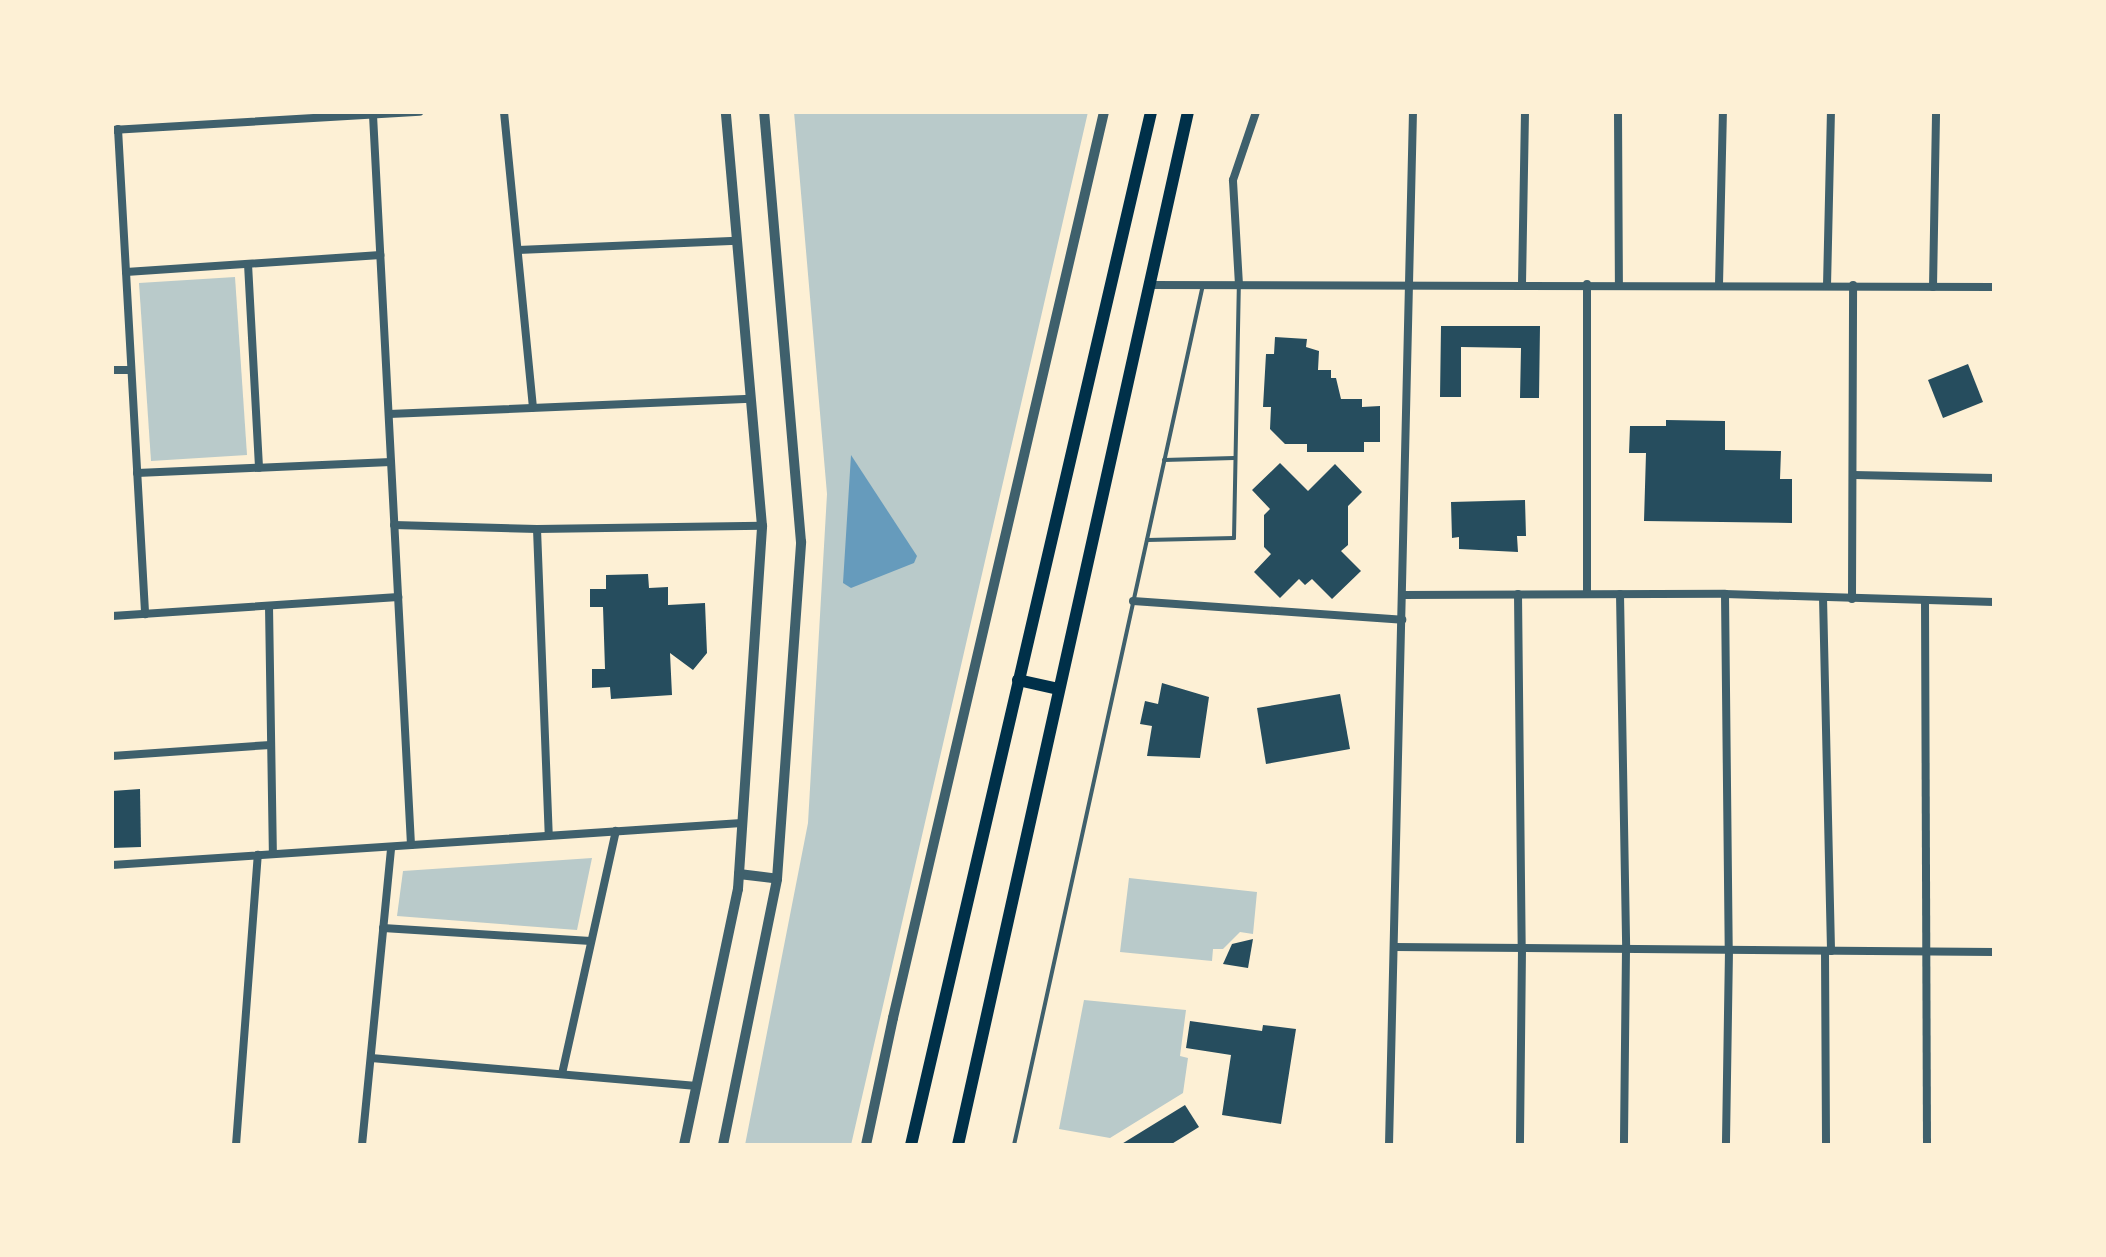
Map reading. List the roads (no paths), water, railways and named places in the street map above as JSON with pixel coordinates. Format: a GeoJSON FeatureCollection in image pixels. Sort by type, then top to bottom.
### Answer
{"type":"FeatureCollection","features":[{"type":"Feature","properties":{"kind":"highway"},"geometry":{"type":"LineString","coordinates":[[911,1145],[1151,112]]}},
{"type":"Feature","properties":{"kind":"highway"},"geometry":{"type":"LineString","coordinates":[[958,1145],[1188,112]]}},
{"type":"Feature","properties":{"kind":"highway"},"geometry":{"type":"LineString","coordinates":[[1018,680],[1059,689]]}},
{"type":"Feature","properties":{"kind":"street"},"geometry":{"type":"LineString","coordinates":[[145,614],[115,130],[244,117],[419,112]]}},
{"type":"Feature","properties":{"kind":"street"},"geometry":{"type":"LineString","coordinates":[[504,112],[533,408]]}},
{"type":"Feature","properties":{"kind":"street"},"geometry":{"type":"LineString","coordinates":[[684,1145],[739,874],[762,526],[726,112]]}},
{"type":"Feature","properties":{"kind":"street"},"geometry":{"type":"LineString","coordinates":[[723,1145],[777,879],[801,542],[764,112]]}},
{"type":"Feature","properties":{"kind":"street"},"geometry":{"type":"LineString","coordinates":[[866,1145],[1104,112]]}},
{"type":"Feature","properties":{"kind":"street"},"geometry":{"type":"LineString","coordinates":[[1239,285],[1233,180],[1256,112]]}},
{"type":"Feature","properties":{"kind":"street"},"geometry":{"type":"LineString","coordinates":[[1389,1145],[1413,112]]}},
{"type":"Feature","properties":{"kind":"street"},"geometry":{"type":"LineString","coordinates":[[1522,284],[1525,112]]}},
{"type":"Feature","properties":{"kind":"street"},"geometry":{"type":"LineString","coordinates":[[1618,112],[1619,285]]}},
{"type":"Feature","properties":{"kind":"street"},"geometry":{"type":"LineString","coordinates":[[1719,285],[1723,112]]}},
{"type":"Feature","properties":{"kind":"street"},"geometry":{"type":"LineString","coordinates":[[1827,286],[1831,112]]}},
{"type":"Feature","properties":{"kind":"street"},"geometry":{"type":"LineString","coordinates":[[1933,287],[1936,112]]}},
{"type":"Feature","properties":{"kind":"street"},"geometry":{"type":"LineString","coordinates":[[373,115],[411,845]]}},
{"type":"Feature","properties":{"kind":"street"},"geometry":{"type":"LineString","coordinates":[[518,250],[737,241]]}},
{"type":"Feature","properties":{"kind":"street"},"geometry":{"type":"LineString","coordinates":[[126,272],[380,255]]}},
{"type":"Feature","properties":{"kind":"street"},"geometry":{"type":"LineString","coordinates":[[248,264],[259,468]]}},
{"type":"Feature","properties":{"kind":"street"},"geometry":{"type":"LineString","coordinates":[[1587,284],[1587,594]]}},
{"type":"Feature","properties":{"kind":"street"},"geometry":{"type":"LineString","coordinates":[[1148,285],[1994,287]]}},
{"type":"Feature","properties":{"kind":"street"},"geometry":{"type":"LineString","coordinates":[[1852,599],[1853,285]]}},
{"type":"Feature","properties":{"kind":"street"},"geometry":{"type":"LineString","coordinates":[[112,370],[131,370]]}},
{"type":"Feature","properties":{"kind":"street"},"geometry":{"type":"LineString","coordinates":[[389,414],[751,399]]}},
{"type":"Feature","properties":{"kind":"street"},"geometry":{"type":"LineString","coordinates":[[137,473],[391,462]]}},
{"type":"Feature","properties":{"kind":"street"},"geometry":{"type":"LineString","coordinates":[[1854,475],[1994,478]]}},
{"type":"Feature","properties":{"kind":"street"},"geometry":{"type":"LineString","coordinates":[[394,525],[537,529],[762,526]]}},
{"type":"Feature","properties":{"kind":"street"},"geometry":{"type":"LineString","coordinates":[[537,529],[549,836]]}},
{"type":"Feature","properties":{"kind":"street"},"geometry":{"type":"LineString","coordinates":[[1518,594],[1522,948],[1520,1145]]}},
{"type":"Feature","properties":{"kind":"street"},"geometry":{"type":"LineString","coordinates":[[1620,594],[1626,949],[1624,1145]]}},
{"type":"Feature","properties":{"kind":"street"},"geometry":{"type":"LineString","coordinates":[[1402,595],[1725,594],[1994,602]]}},
{"type":"Feature","properties":{"kind":"street"},"geometry":{"type":"LineString","coordinates":[[1725,594],[1729,950],[1726,1145]]}},
{"type":"Feature","properties":{"kind":"street"},"geometry":{"type":"LineString","coordinates":[[112,616],[398,597]]}},
{"type":"Feature","properties":{"kind":"street"},"geometry":{"type":"LineString","coordinates":[[1823,597],[1828,951],[1826,1145]]}},
{"type":"Feature","properties":{"kind":"street"},"geometry":{"type":"LineString","coordinates":[[1925,600],[1929,952],[1927,1145]]}},
{"type":"Feature","properties":{"kind":"street"},"geometry":{"type":"LineString","coordinates":[[1133,601],[1402,620]]}},
{"type":"Feature","properties":{"kind":"street"},"geometry":{"type":"LineString","coordinates":[[269,606],[273,854]]}},
{"type":"Feature","properties":{"kind":"street"},"geometry":{"type":"LineString","coordinates":[[112,756],[271,745]]}},
{"type":"Feature","properties":{"kind":"street"},"geometry":{"type":"LineString","coordinates":[[112,865],[742,823]]}},
{"type":"Feature","properties":{"kind":"street"},"geometry":{"type":"LineString","coordinates":[[562,1074],[616,831]]}},
{"type":"Feature","properties":{"kind":"street"},"geometry":{"type":"LineString","coordinates":[[362,1145],[391,847]]}},
{"type":"Feature","properties":{"kind":"street"},"geometry":{"type":"LineString","coordinates":[[236,1145],[258,855]]}},
{"type":"Feature","properties":{"kind":"street"},"geometry":{"type":"LineString","coordinates":[[739,874],[777,879]]}},
{"type":"Feature","properties":{"kind":"street"},"geometry":{"type":"LineString","coordinates":[[383,928],[591,941]]}},
{"type":"Feature","properties":{"kind":"street"},"geometry":{"type":"LineString","coordinates":[[1394,947],[1994,952]]}},
{"type":"Feature","properties":{"kind":"street"},"geometry":{"type":"LineString","coordinates":[[371,1058],[697,1086]]}},
{"type":"Feature","properties":{"kind":"lane"},"geometry":{"type":"LineString","coordinates":[[1014,1145],[1203,285]]}},
{"type":"Feature","properties":{"kind":"lane"},"geometry":{"type":"LineString","coordinates":[[1147,540],[1234,538],[1239,285]]}},
{"type":"Feature","properties":{"kind":"lane"},"geometry":{"type":"LineString","coordinates":[[1164,460],[1235,458]]}},
{"type":"Feature","properties":{"kind":"water"},"geometry":{"type":"Polygon","coordinates":[[[851,455],[917,556],[914,563],[851,588],[843,583],[851,455]]]}}]}
